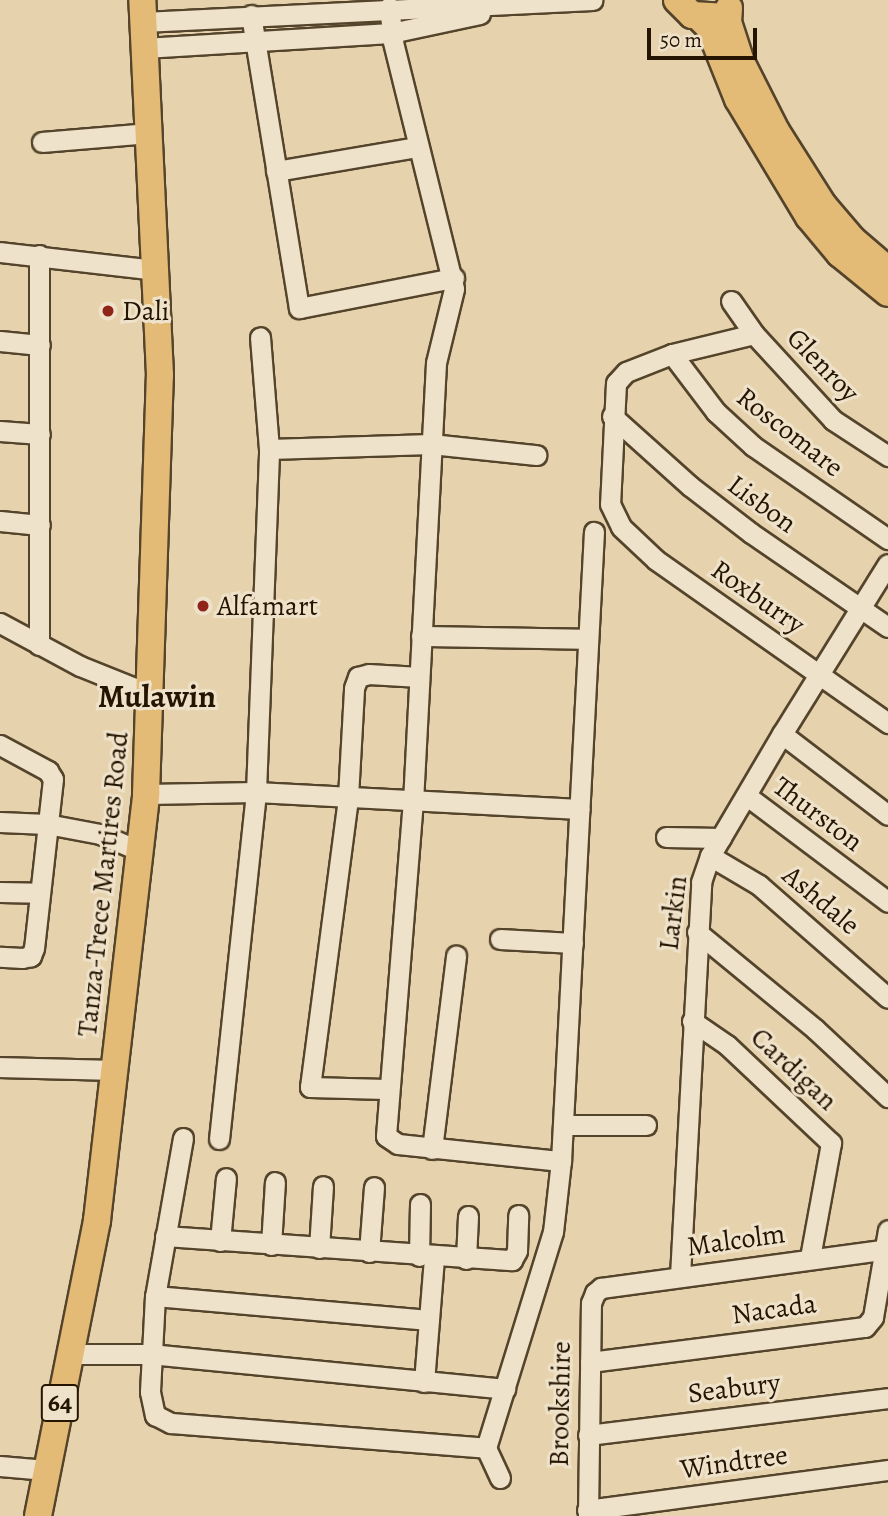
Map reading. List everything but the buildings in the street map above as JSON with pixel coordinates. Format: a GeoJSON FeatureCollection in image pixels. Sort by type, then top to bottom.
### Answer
{"type":"FeatureCollection","features":[{"type":"Feature","properties":{"kind":"main road"},"geometry":{"type":"LineString","coordinates":[[677,0],[709,27],[738,99],[803,207],[840,254],[888,293]]}},
{"type":"Feature","properties":{"kind":"main road"},"geometry":{"type":"LineString","coordinates":[[699,17],[715,16],[732,4]]}},
{"type":"Feature","properties":{"kind":"main road"},"geometry":{"type":"LineString","coordinates":[[732,4],[728,22],[741,62],[776,131],[823,205],[852,239],[888,270]]}},
{"type":"Feature","properties":{"kind":"main road","name":"Tanza-Trece Martires Road"},"geometry":{"type":"LineString","coordinates":[[38,1516],[97,1220],[146,794],[152,695],[160,375],[143,24]]}},
{"type":"Feature","properties":{"kind":"street"},"geometry":{"type":"LineString","coordinates":[[143,24],[389,7],[525,5],[592,0]]}},
{"type":"Feature","properties":{"kind":"street"},"geometry":{"type":"LineString","coordinates":[[143,24],[253,42],[391,33],[525,5]]}},
{"type":"Feature","properties":{"kind":"street"},"geometry":{"type":"LineString","coordinates":[[389,7],[391,33],[417,147],[454,278],[436,363],[412,800],[386,1088],[386,1136],[398,1144],[432,1149],[561,1161]]}},
{"type":"Feature","properties":{"kind":"street"},"geometry":{"type":"LineString","coordinates":[[251,15],[253,42],[299,308],[454,278]]}},
{"type":"Feature","properties":{"kind":"street"},"geometry":{"type":"LineString","coordinates":[[42,142],[149,133]]}},
{"type":"Feature","properties":{"kind":"street"},"geometry":{"type":"LineString","coordinates":[[276,171],[417,147]]}},
{"type":"Feature","properties":{"kind":"street"},"geometry":{"type":"LineString","coordinates":[[0,252],[156,270]]}},
{"type":"Feature","properties":{"kind":"street"},"geometry":{"type":"LineString","coordinates":[[39,256],[39,645]]}},
{"type":"Feature","properties":{"kind":"street","name":"Glenroy"},"geometry":{"type":"LineString","coordinates":[[731,301],[754,334],[833,420],[888,456]]}},
{"type":"Feature","properties":{"kind":"street"},"geometry":{"type":"LineString","coordinates":[[612,416],[616,383],[626,372],[672,354],[754,334]]}},
{"type":"Feature","properties":{"kind":"street"},"geometry":{"type":"LineString","coordinates":[[219,1139],[256,792],[269,449],[260,337]]}},
{"type":"Feature","properties":{"kind":"street"},"geometry":{"type":"LineString","coordinates":[[0,341],[40,345]]}},
{"type":"Feature","properties":{"kind":"street","name":"Roscomare"},"geometry":{"type":"LineString","coordinates":[[672,354],[716,412],[753,446],[888,539]]}},
{"type":"Feature","properties":{"kind":"street","name":"Roxburry"},"geometry":{"type":"LineString","coordinates":[[612,416],[610,504],[621,527],[656,560],[888,723]]}},
{"type":"Feature","properties":{"kind":"street","name":"Lisbon"},"geometry":{"type":"LineString","coordinates":[[612,416],[700,494],[888,627]]}},
{"type":"Feature","properties":{"kind":"street"},"geometry":{"type":"LineString","coordinates":[[0,431],[40,434]]}},
{"type":"Feature","properties":{"kind":"street"},"geometry":{"type":"LineString","coordinates":[[269,449],[431,444],[536,455]]}},
{"type":"Feature","properties":{"kind":"street"},"geometry":{"type":"LineString","coordinates":[[0,521],[40,525]]}},
{"type":"Feature","properties":{"kind":"street"},"geometry":{"type":"LineString","coordinates":[[500,1478],[486,1448],[553,1232],[561,1161],[594,532]]}},
{"type":"Feature","properties":{"kind":"street","name":"Larkin"},"geometry":{"type":"LineString","coordinates":[[680,1276],[701,882],[710,856],[888,564]]}},
{"type":"Feature","properties":{"kind":"street"},"geometry":{"type":"LineString","coordinates":[[0,624],[39,645],[152,695]]}},
{"type":"Feature","properties":{"kind":"street"},"geometry":{"type":"LineString","coordinates":[[421,636],[587,639]]}},
{"type":"Feature","properties":{"kind":"street"},"geometry":{"type":"LineString","coordinates":[[386,1088],[310,1087],[348,797],[358,677],[369,674],[419,677]]}},
{"type":"Feature","properties":{"kind":"street"},"geometry":{"type":"LineString","coordinates":[[782,734],[888,815]]}},
{"type":"Feature","properties":{"kind":"street"},"geometry":{"type":"LineString","coordinates":[[0,745],[51,774],[31,956],[0,957]]}},
{"type":"Feature","properties":{"kind":"street"},"geometry":{"type":"LineString","coordinates":[[146,794],[256,792],[580,809]]}},
{"type":"Feature","properties":{"kind":"street","name":"Thurston"},"geometry":{"type":"LineString","coordinates":[[747,796],[888,902]]}},
{"type":"Feature","properties":{"kind":"street"},"geometry":{"type":"LineString","coordinates":[[0,822],[47,824],[100,834],[138,850]]}},
{"type":"Feature","properties":{"kind":"street"},"geometry":{"type":"LineString","coordinates":[[666,837],[721,838]]}},
{"type":"Feature","properties":{"kind":"street","name":"Ashdale"},"geometry":{"type":"LineString","coordinates":[[710,856],[760,885],[888,998]]}},
{"type":"Feature","properties":{"kind":"street"},"geometry":{"type":"LineString","coordinates":[[0,892],[39,892]]}},
{"type":"Feature","properties":{"kind":"street"},"geometry":{"type":"LineString","coordinates":[[697,932],[815,1029],[888,1097]]}},
{"type":"Feature","properties":{"kind":"street"},"geometry":{"type":"LineString","coordinates":[[500,939],[573,943]]}},
{"type":"Feature","properties":{"kind":"street"},"geometry":{"type":"LineString","coordinates":[[432,1149],[456,955]]}},
{"type":"Feature","properties":{"kind":"street","name":"Cardigan"},"geometry":{"type":"LineString","coordinates":[[692,1021],[727,1045],[831,1143],[810,1257]]}},
{"type":"Feature","properties":{"kind":"street"},"geometry":{"type":"LineString","coordinates":[[0,1067],[115,1070]]}},
{"type":"Feature","properties":{"kind":"street"},"geometry":{"type":"LineString","coordinates":[[563,1125],[646,1125]]}},
{"type":"Feature","properties":{"kind":"street"},"geometry":{"type":"LineString","coordinates":[[183,1138],[142,1354],[155,1415],[170,1423],[486,1448]]}},
{"type":"Feature","properties":{"kind":"street"},"geometry":{"type":"LineString","coordinates":[[220,1241],[226,1178]]}},
{"type":"Feature","properties":{"kind":"street"},"geometry":{"type":"LineString","coordinates":[[271,1245],[275,1182]]}},
{"type":"Feature","properties":{"kind":"street"},"geometry":{"type":"LineString","coordinates":[[320,1248],[323,1186]]}},
{"type":"Feature","properties":{"kind":"street"},"geometry":{"type":"LineString","coordinates":[[369,1252],[374,1187]]}},
{"type":"Feature","properties":{"kind":"street"},"geometry":{"type":"LineString","coordinates":[[420,1204],[429,1320],[424,1382]]}},
{"type":"Feature","properties":{"kind":"street"},"geometry":{"type":"LineString","coordinates":[[165,1236],[466,1259],[516,1257],[518,1215]]}},
{"type":"Feature","properties":{"kind":"street"},"geometry":{"type":"LineString","coordinates":[[466,1259],[468,1216]]}},
{"type":"Feature","properties":{"kind":"street","name":"Malcolm"},"geometry":{"type":"LineString","coordinates":[[595,1293],[601,1288],[810,1257],[887,1242]]}},
{"type":"Feature","properties":{"kind":"street","name":"Nacada"},"geometry":{"type":"LineString","coordinates":[[590,1362],[865,1327],[873,1317],[887,1242]]}},
{"type":"Feature","properties":{"kind":"street","name":"Brookshire"},"geometry":{"type":"LineString","coordinates":[[588,1513],[590,1362],[595,1293]]}},
{"type":"Feature","properties":{"kind":"street"},"geometry":{"type":"LineString","coordinates":[[155,1296],[429,1320]]}},
{"type":"Feature","properties":{"kind":"street"},"geometry":{"type":"LineString","coordinates":[[71,1349],[505,1389]]}},
{"type":"Feature","properties":{"kind":"street","name":"Seabury"},"geometry":{"type":"LineString","coordinates":[[588,1435],[888,1398]]}},
{"type":"Feature","properties":{"kind":"street"},"geometry":{"type":"LineString","coordinates":[[0,1466],[46,1470]]}},
{"type":"Feature","properties":{"kind":"street","name":"Windtree"},"geometry":{"type":"LineString","coordinates":[[588,1513],[888,1470]]}},
{"type":"Feature","properties":{"kind":"place","name":"Dali"},"geometry":{"type":"Point","coordinates":[108,311]}},
{"type":"Feature","properties":{"kind":"place","name":"Alfamart"},"geometry":{"type":"Point","coordinates":[203,606]}},
{"type":"Feature","properties":{"kind":"district","name":"Mulawin"},"geometry":{"type":"Point","coordinates":[157,696]}}]}
